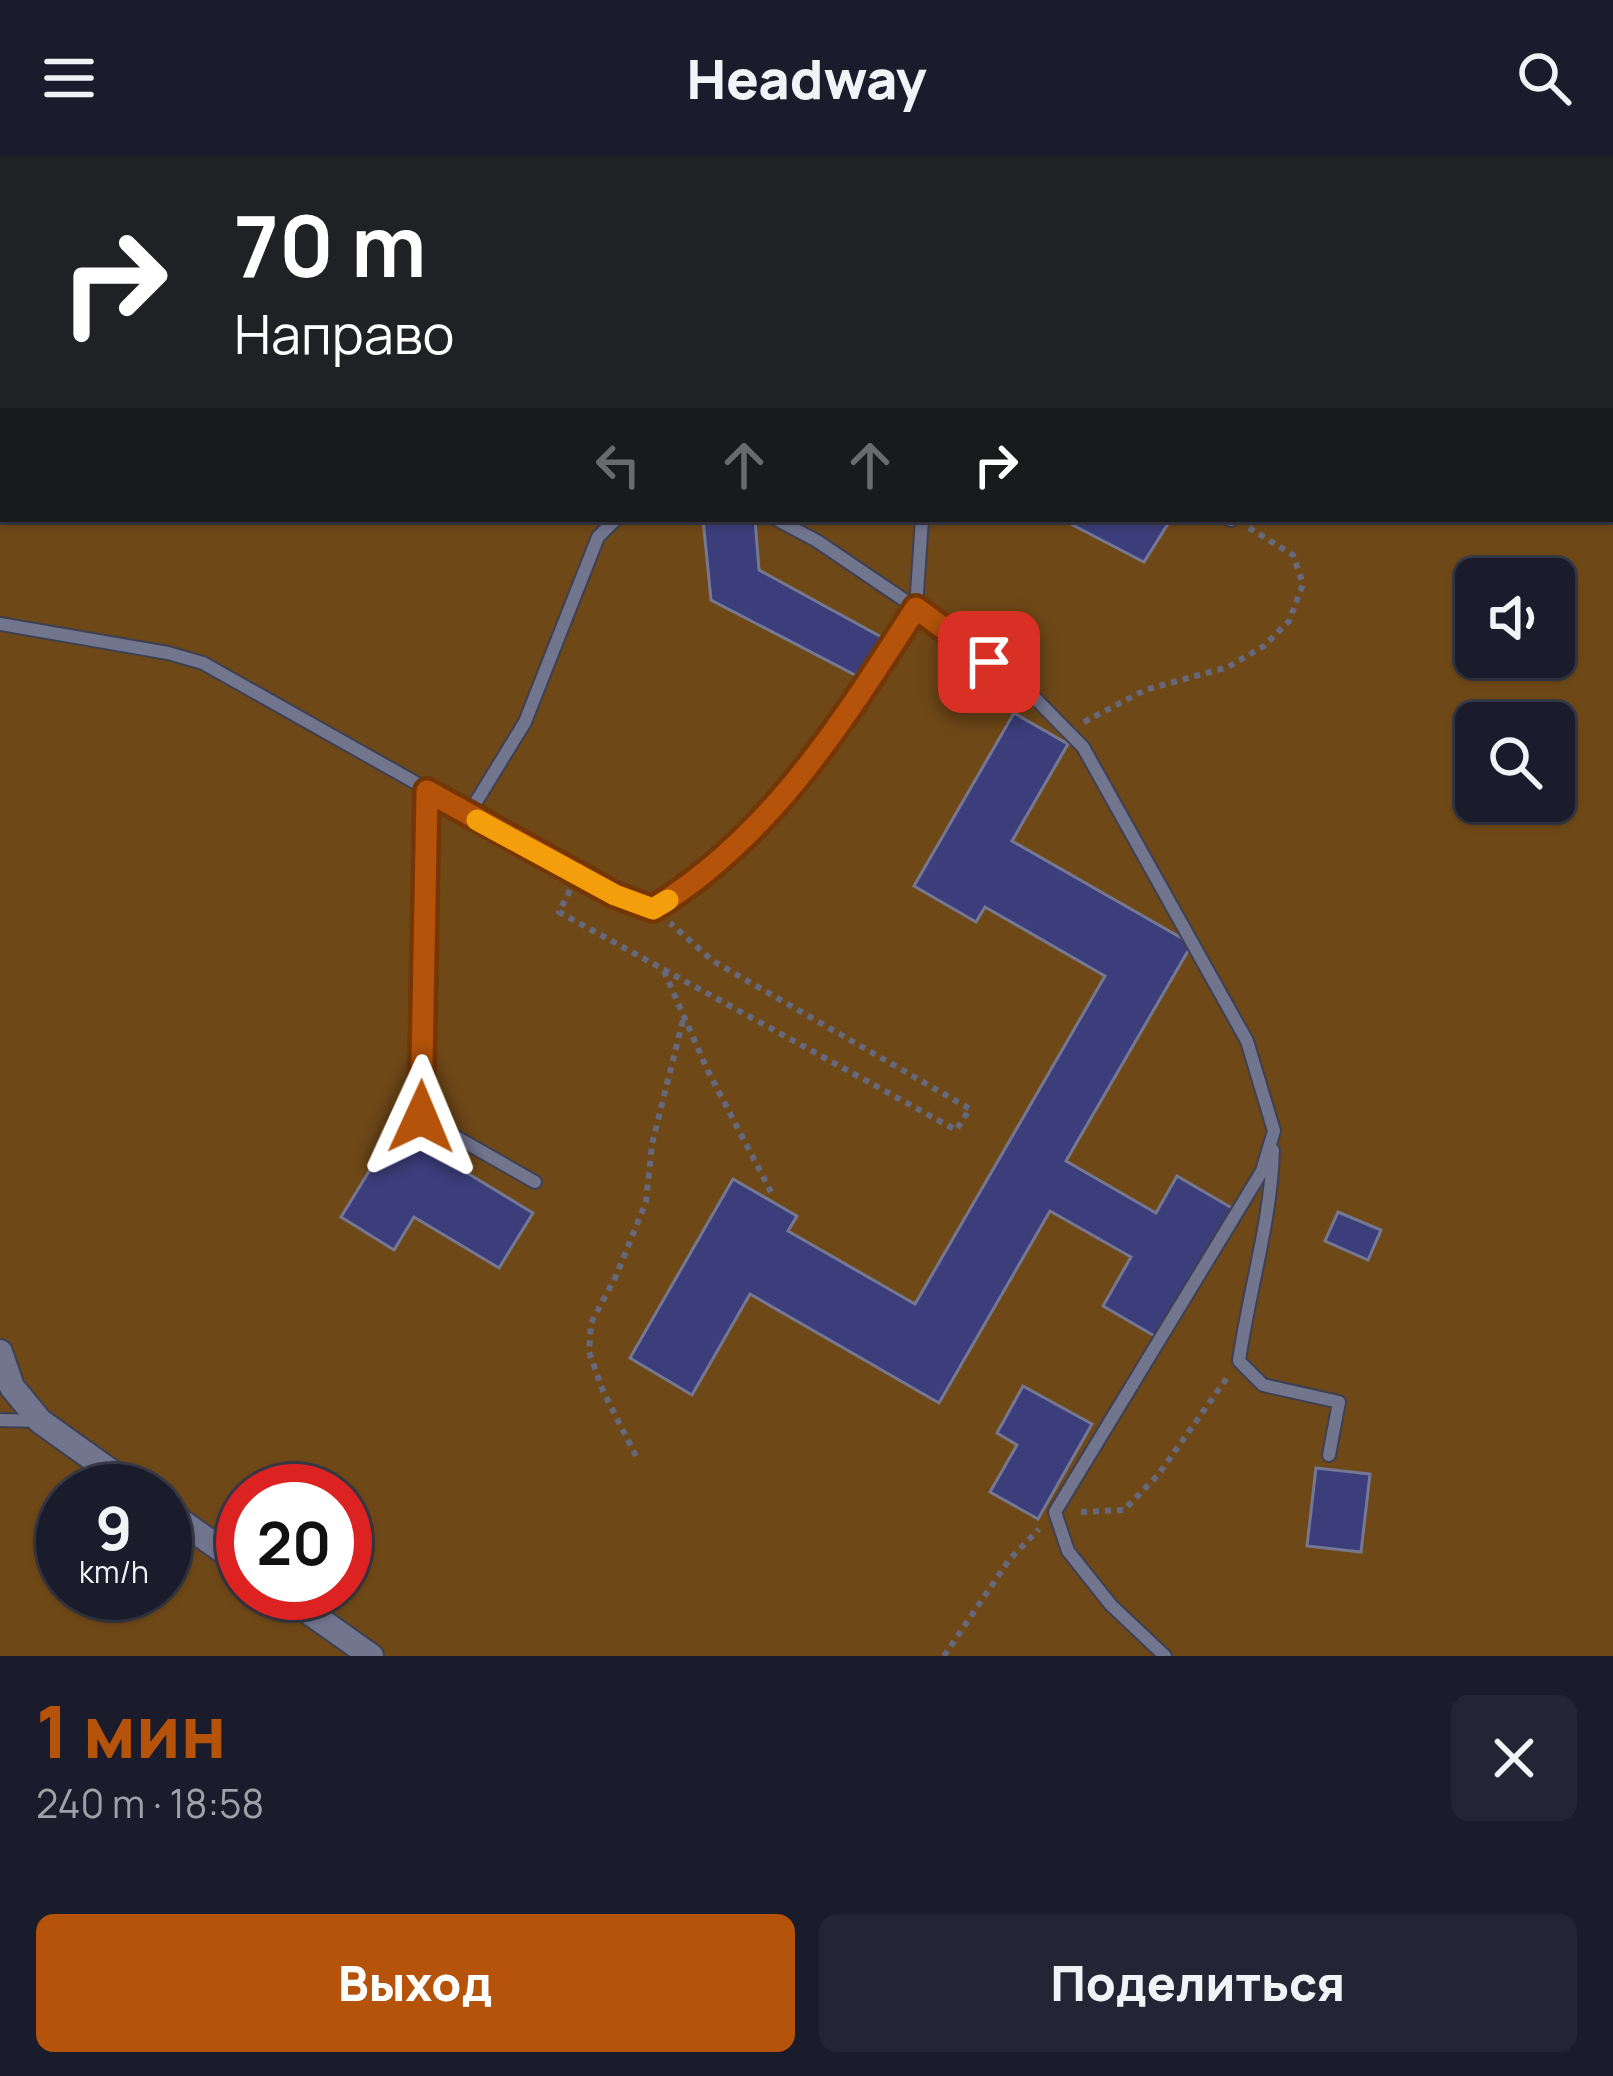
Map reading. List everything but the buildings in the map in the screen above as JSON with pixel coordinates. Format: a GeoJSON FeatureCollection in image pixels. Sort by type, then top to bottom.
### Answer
{"type":"FeatureCollection","features":[{"type":"Feature","properties":{"kind":"street"},"geometry":{"type":"LineString","coordinates":[[0,1352],[12,1387],[40,1421],[100,1464]]}},
{"type":"Feature","properties":{"kind":"street"},"geometry":{"type":"LineString","coordinates":[[320,1620],[371,1656]]}},
{"type":"Feature","properties":{"kind":"lane"},"geometry":{"type":"LineString","coordinates":[[468,814],[525,722],[598,537],[613,522]]}},
{"type":"Feature","properties":{"kind":"lane"},"geometry":{"type":"LineString","coordinates":[[782,522],[916,608],[1025,688],[1083,748],[1247,1041],[1274,1131],[1271,1201],[1247,1302],[1239,1361],[1263,1385],[1340,1402],[1329,1455]]}},
{"type":"Feature","properties":{"kind":"lane"},"geometry":{"type":"LineString","coordinates":[[0,624],[203,663],[578,875],[653,909],[690,886],[769,814],[829,742],[916,608],[922,522]]}},
{"type":"Feature","properties":{"kind":"lane"},"geometry":{"type":"LineString","coordinates":[[427,791],[421,1117],[535,1182]]}},
{"type":"Feature","properties":{"kind":"lane"},"geometry":{"type":"LineString","coordinates":[[1165,1656],[1111,1605],[1068,1552],[1055,1512],[1262,1171],[1274,1131]]}},
{"type":"Feature","properties":{"kind":"lane"},"geometry":{"type":"LineString","coordinates":[[0,1420],[40,1421]]}},
{"type":"Feature","properties":{"kind":"path"},"geometry":{"type":"LineString","coordinates":[[1068,732],[1145,690],[1228,667],[1264,646],[1289,621],[1304,584],[1293,555],[1261,532],[1235,522]]}},
{"type":"Feature","properties":{"kind":"path"},"geometry":{"type":"LineString","coordinates":[[578,875],[559,912],[956,1130],[970,1109],[712,961],[653,909]]}},
{"type":"Feature","properties":{"kind":"path"},"geometry":{"type":"LineString","coordinates":[[662,968],[771,1192]]}},
{"type":"Feature","properties":{"kind":"path"},"geometry":{"type":"LineString","coordinates":[[636,1456],[589,1352],[591,1323],[646,1202],[652,1144],[684,1016]]}},
{"type":"Feature","properties":{"kind":"path"},"geometry":{"type":"LineString","coordinates":[[944,1656],[1009,1560],[1055,1512],[1124,1510],[1158,1475],[1239,1361]]}},
{"type":"Feature","properties":{"kind":"shaded area"},"geometry":{"type":"Polygon","coordinates":[[[0,522],[1613,522],[1613,1656],[0,1656],[0,522]]]}},
{"type":"Feature","properties":{"kind":"slow traffic"},"geometry":{"type":"LineString","coordinates":[[477,820],[615,895],[653,909],[668,900]]}},
{"type":"Feature","properties":{"kind":"route"},"geometry":{"type":"LineString","coordinates":[[421,1117],[427,791],[615,895],[653,909],[690,886],[769,814],[829,742],[916,608],[989,662]]}}]}
